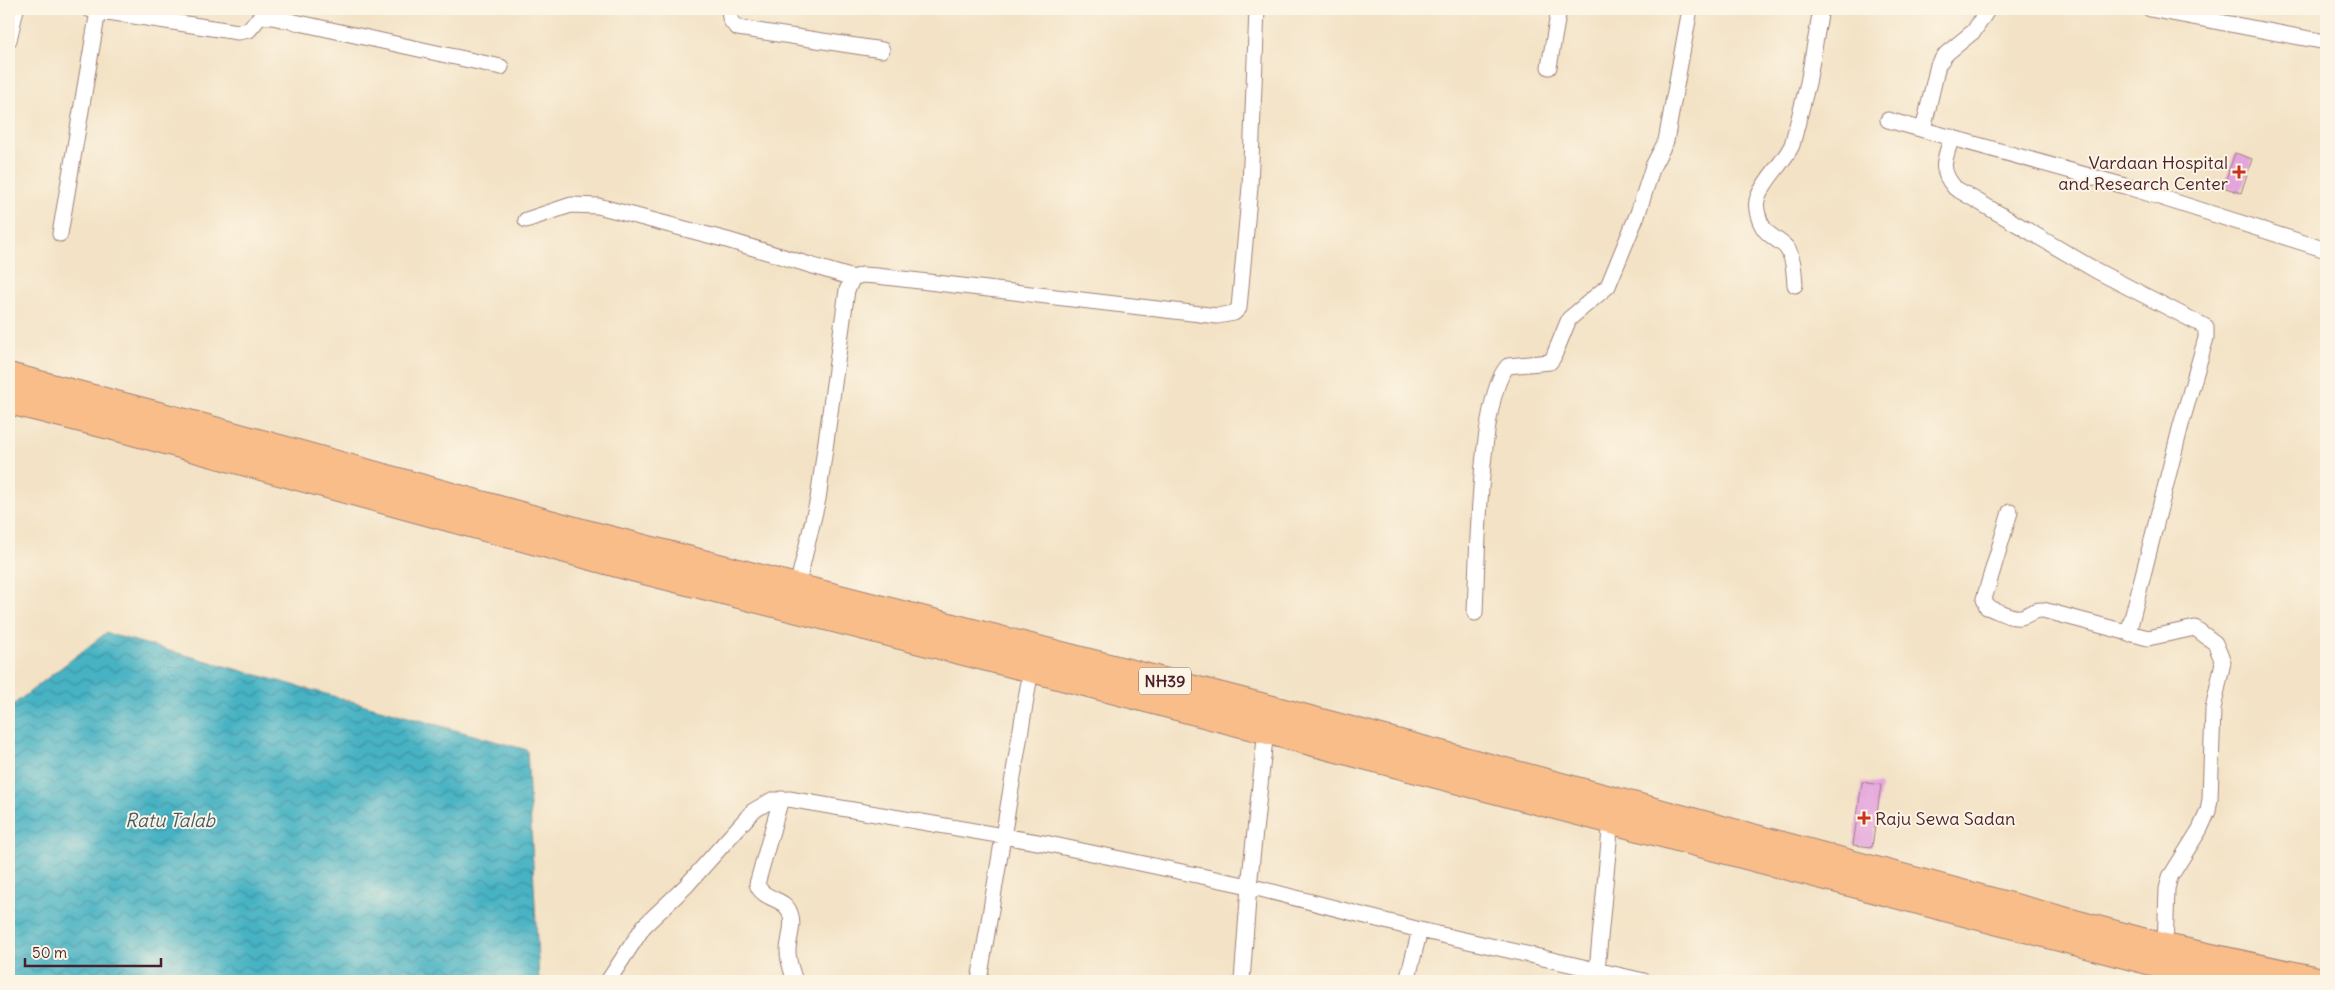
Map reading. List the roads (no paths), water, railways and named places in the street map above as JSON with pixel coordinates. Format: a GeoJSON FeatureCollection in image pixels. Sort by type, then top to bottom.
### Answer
{"type":"FeatureCollection","features":[{"type":"Feature","properties":{"kind":"highway","name":"NH39"},"geometry":{"type":"LineString","coordinates":[[9,376],[211,429],[582,532],[1035,646],[2165,947],[2322,981]]}},
{"type":"Feature","properties":{"kind":"highway","name":"NH39"},"geometry":{"type":"LineString","coordinates":[[9,401],[125,430],[632,568],[1032,669],[1611,820],[1816,876],[2224,981]]}},
{"type":"Feature","properties":{"kind":"street"},"geometry":{"type":"LineString","coordinates":[[9,40],[16,9]]}},
{"type":"Feature","properties":{"kind":"street"},"geometry":{"type":"LineString","coordinates":[[730,9],[729,17],[732,24],[738,28],[882,50]]}},
{"type":"Feature","properties":{"kind":"street"},"geometry":{"type":"LineString","coordinates":[[526,220],[571,205],[598,206],[727,240],[853,278],[862,275],[877,276],[1217,316],[1234,313],[1239,308],[1241,299],[1250,187],[1253,9]]}},
{"type":"Feature","properties":{"kind":"street"},"geometry":{"type":"LineString","coordinates":[[1549,67],[1559,9]]}},
{"type":"Feature","properties":{"kind":"street"},"geometry":{"type":"LineString","coordinates":[[1475,613],[1482,463],[1500,377],[1508,366],[1550,362],[1569,318],[1598,296],[1614,275],[1653,166],[1666,141],[1690,9]]}},
{"type":"Feature","properties":{"kind":"street"},"geometry":{"type":"LineString","coordinates":[[1795,285],[1792,261],[1787,248],[1765,230],[1760,221],[1757,200],[1765,183],[1787,155],[1792,145],[1808,84],[1821,9]]}},
{"type":"Feature","properties":{"kind":"street"},"geometry":{"type":"LineString","coordinates":[[1924,130],[1938,65],[1946,54],[1974,31],[1988,9]]}},
{"type":"Feature","properties":{"kind":"street"},"geometry":{"type":"LineString","coordinates":[[2150,9],[2326,42]]}},
{"type":"Feature","properties":{"kind":"street"},"geometry":{"type":"LineString","coordinates":[[60,234],[93,10],[238,32],[249,30],[260,17],[272,16],[501,66]]}},
{"type":"Feature","properties":{"kind":"street"},"geometry":{"type":"LineString","coordinates":[[1888,120],[2125,186],[2326,250]]}},
{"type":"Feature","properties":{"kind":"street"},"geometry":{"type":"LineString","coordinates":[[1952,137],[1943,165],[1944,176],[1955,188],[2097,271],[2206,327],[2206,338],[2181,425],[2128,634]]}},
{"type":"Feature","properties":{"kind":"street"},"geometry":{"type":"LineString","coordinates":[[797,587],[818,499],[847,290],[853,278]]}},
{"type":"Feature","properties":{"kind":"street"},"geometry":{"type":"LineString","coordinates":[[2010,512],[1984,599],[1987,606],[2014,617],[2024,616],[2032,610],[2043,610],[2148,638],[2195,628],[2215,643],[2223,662],[2213,709],[2212,765],[2208,811],[2191,845],[2170,877],[2167,889],[2165,947]]}},
{"type":"Feature","properties":{"kind":"street"},"geometry":{"type":"LineString","coordinates":[[979,981],[1032,669]]}},
{"type":"Feature","properties":{"kind":"street"},"geometry":{"type":"LineString","coordinates":[[1242,981],[1249,886],[1266,730]]}},
{"type":"Feature","properties":{"kind":"street"},"geometry":{"type":"LineString","coordinates":[[781,799],[757,884],[759,891],[764,896],[786,905],[790,912],[792,919],[788,950],[795,981]]}},
{"type":"Feature","properties":{"kind":"street"},"geometry":{"type":"LineString","coordinates":[[608,981],[611,973],[644,926],[686,886],[754,811],[772,800],[781,799],[790,799],[1004,838],[1049,844],[1249,886],[1596,975],[1644,981]]}},
{"type":"Feature","properties":{"kind":"street"},"geometry":{"type":"LineString","coordinates":[[1596,975],[1611,820]]}},
{"type":"Feature","properties":{"kind":"street"},"geometry":{"type":"LineString","coordinates":[[1407,981],[1420,930]]}},
{"type":"Feature","properties":{"kind":"water","name":"Ratu Talab"},"geometry":{"type":"Polygon","coordinates":[[[106,633],[527,750],[539,981],[9,981],[9,708],[106,633]]]}},
{"type":"Feature","properties":{"kind":"place","name":"Vardaan Hospital and Research Center"},"geometry":{"type":"Point","coordinates":[2239,172]}},
{"type":"Feature","properties":{"kind":"place","name":"Raju Sewa Sadan"},"geometry":{"type":"Point","coordinates":[1864,818]}}]}
